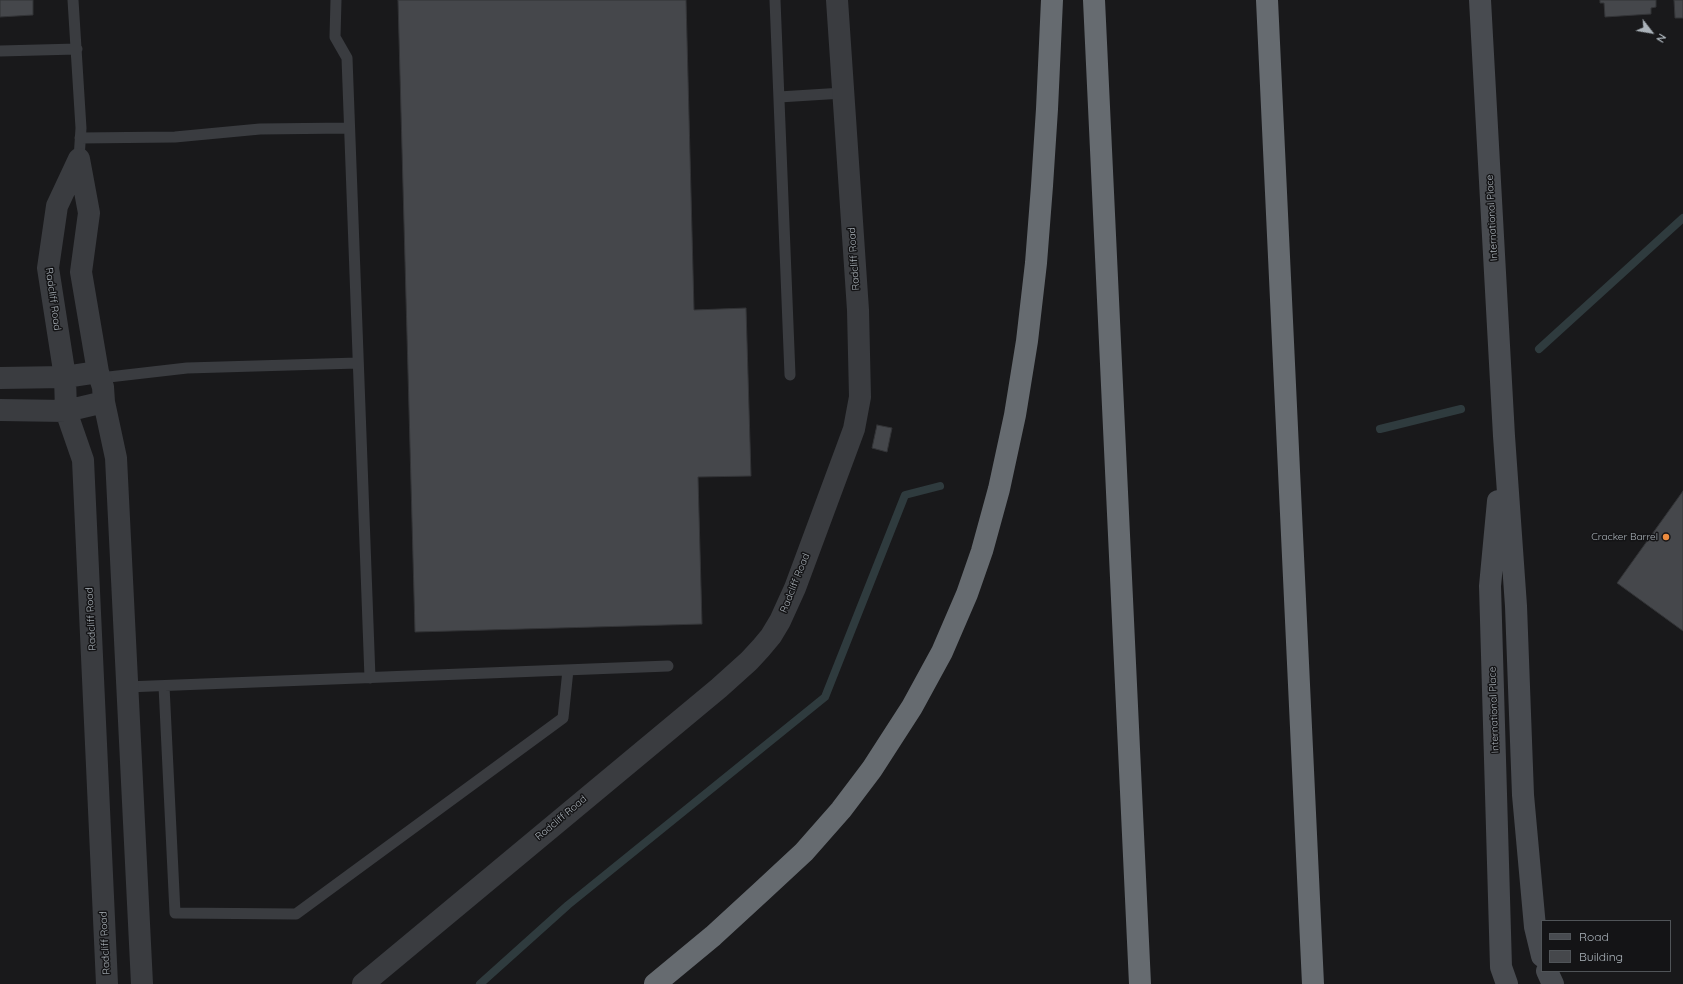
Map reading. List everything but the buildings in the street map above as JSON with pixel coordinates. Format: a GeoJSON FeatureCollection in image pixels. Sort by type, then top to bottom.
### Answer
{"type":"FeatureCollection","features":[{"type":"Feature","properties":{"kind":"highway"},"geometry":{"type":"LineString","coordinates":[[655,984],[713,936],[804,852],[845,805],[872,769],[912,707],[942,652],[967,594],[982,551],[999,488],[1015,414],[1027,341],[1036,263],[1043,179],[1048,109],[1052,0]]}},
{"type":"Feature","properties":{"kind":"highway"},"geometry":{"type":"LineString","coordinates":[[1094,0],[1140,984]]}},
{"type":"Feature","properties":{"kind":"highway"},"geometry":{"type":"LineString","coordinates":[[1267,0],[1313,984]]}},
{"type":"Feature","properties":{"kind":"main road","name":"International Place"},"geometry":{"type":"LineString","coordinates":[[1480,0],[1504,436],[1516,606],[1523,795],[1535,927],[1541,952]]}},
{"type":"Feature","properties":{"kind":"main road","name":"International Place"},"geometry":{"type":"LineString","coordinates":[[1503,978],[1490,586],[1504,436]]}},
{"type":"Feature","properties":{"kind":"main road"},"geometry":{"type":"LineString","coordinates":[[1547,972],[1553,984]]}},
{"type":"Feature","properties":{"kind":"street","name":"Radcliff Road"},"geometry":{"type":"LineString","coordinates":[[363,984],[718,688],[749,661],[771,636],[780,621],[795,588],[847,448],[854,428],[860,397],[858,310],[837,0]]}},
{"type":"Feature","properties":{"kind":"street","name":"Radcliff Road"},"geometry":{"type":"LineString","coordinates":[[80,149],[57,206],[48,268],[65,377],[66,411],[83,460],[107,984]]}},
{"type":"Feature","properties":{"kind":"street"},"geometry":{"type":"LineString","coordinates":[[80,149],[89,213],[81,272],[99,375],[103,386],[104,402],[116,458],[126,687],[142,984]]}},
{"type":"Feature","properties":{"kind":"street"},"geometry":{"type":"LineString","coordinates":[[0,378],[99,375]]}},
{"type":"Feature","properties":{"kind":"street"},"geometry":{"type":"LineString","coordinates":[[0,410],[66,411],[104,402]]}},
{"type":"Feature","properties":{"kind":"street"},"geometry":{"type":"LineString","coordinates":[[94,690],[126,687]]}},
{"type":"Feature","properties":{"kind":"lane"},"geometry":{"type":"LineString","coordinates":[[74,0],[80,149],[174,137],[260,129],[349,128]]}},
{"type":"Feature","properties":{"kind":"lane"},"geometry":{"type":"LineString","coordinates":[[336,0],[336,37],[346,58],[370,678]]}},
{"type":"Feature","properties":{"kind":"lane"},"geometry":{"type":"LineString","coordinates":[[775,0],[790,375]]}},
{"type":"Feature","properties":{"kind":"lane"},"geometry":{"type":"LineString","coordinates":[[0,51],[77,49]]}},
{"type":"Feature","properties":{"kind":"lane"},"geometry":{"type":"LineString","coordinates":[[779,97],[843,93]]}},
{"type":"Feature","properties":{"kind":"lane"},"geometry":{"type":"LineString","coordinates":[[99,375],[187,368],[358,363]]}},
{"type":"Feature","properties":{"kind":"lane"},"geometry":{"type":"LineString","coordinates":[[126,687],[668,666]]}},
{"type":"Feature","properties":{"kind":"lane"},"geometry":{"type":"LineString","coordinates":[[164,686],[175,912],[296,914],[563,718],[568,670]]}},
{"type":"Feature","properties":{"kind":"waterway"},"geometry":{"type":"LineString","coordinates":[[1539,349],[1683,218]]}},
{"type":"Feature","properties":{"kind":"waterway"},"geometry":{"type":"LineString","coordinates":[[1380,429],[1461,409]]}},
{"type":"Feature","properties":{"kind":"waterway"},"geometry":{"type":"LineString","coordinates":[[480,984],[568,905],[825,697],[905,495],[940,486]]}},
{"type":"Feature","properties":{"kind":"place","name":"Cracker Barrel"},"geometry":{"type":"Point","coordinates":[1666,537]}}]}
